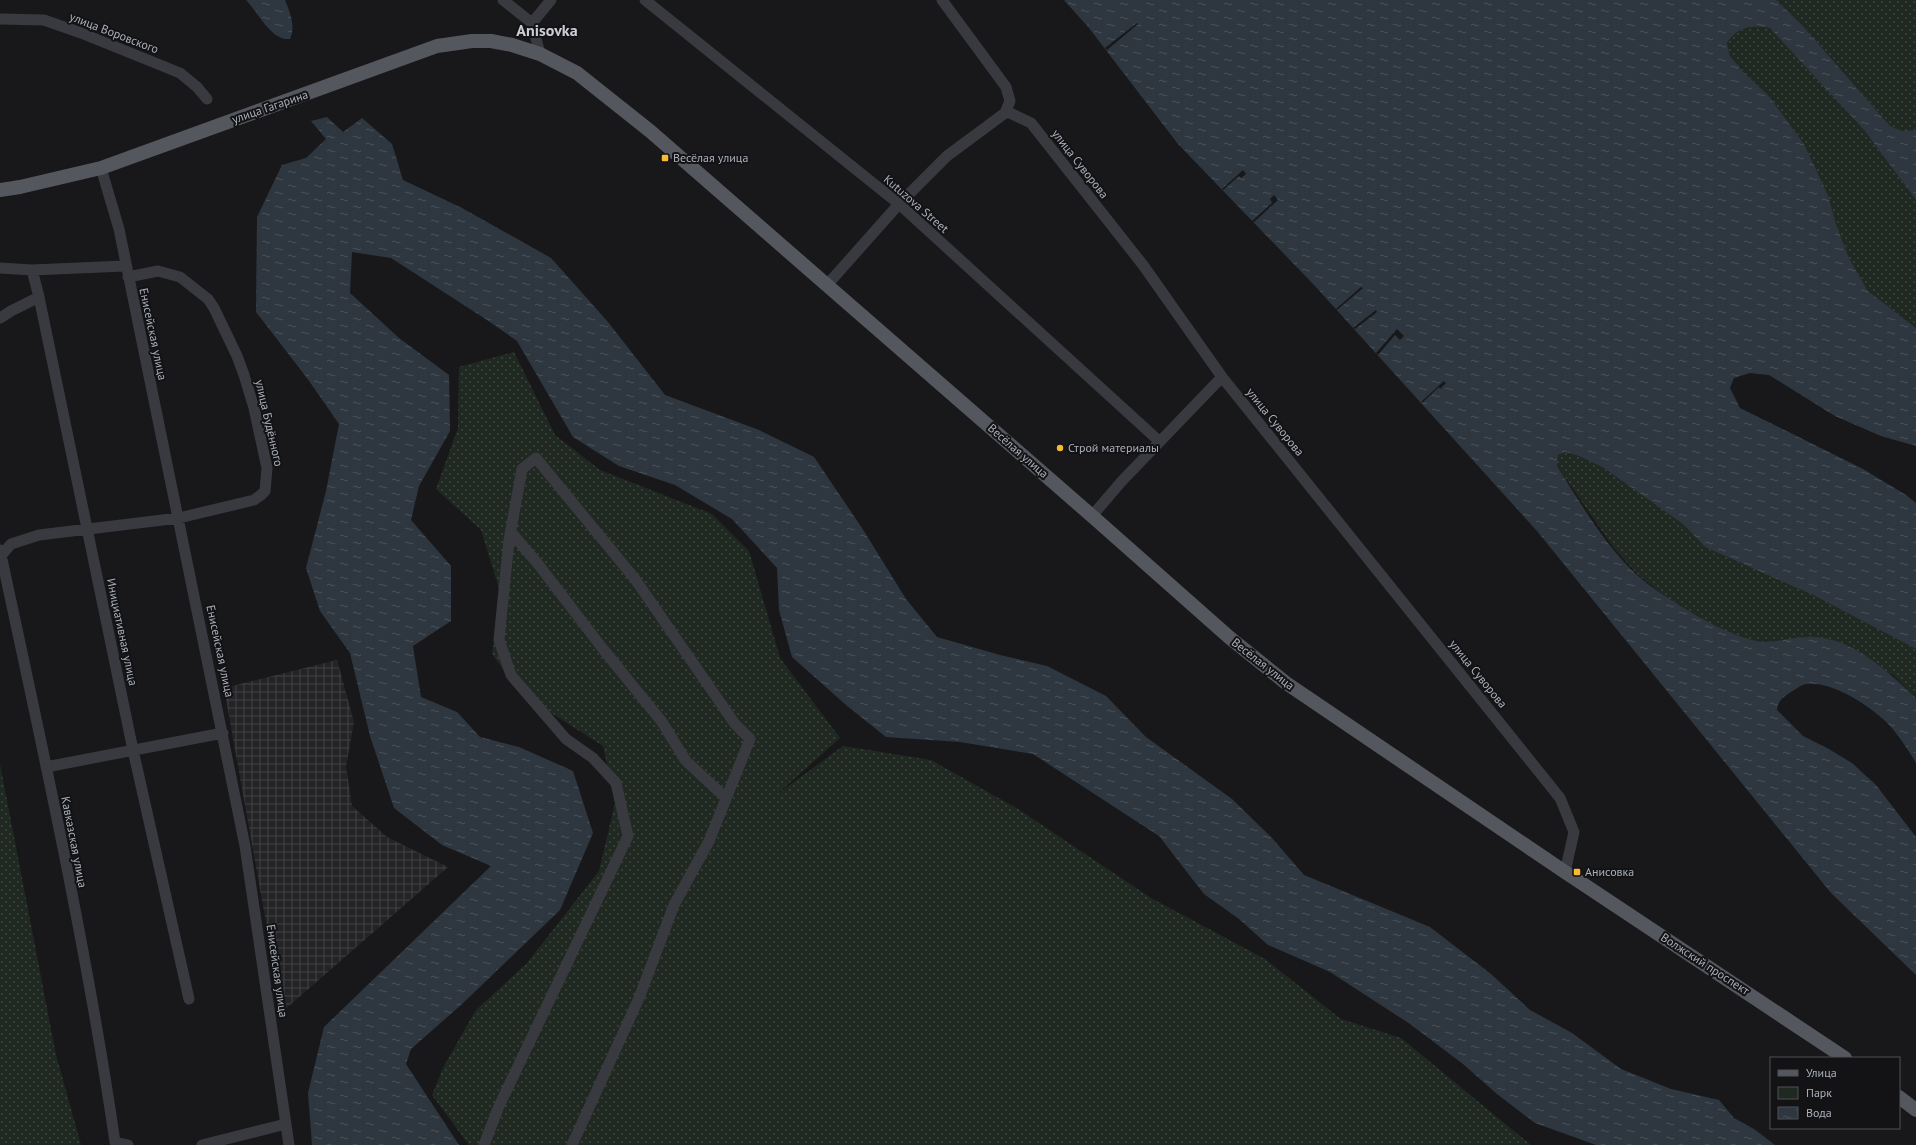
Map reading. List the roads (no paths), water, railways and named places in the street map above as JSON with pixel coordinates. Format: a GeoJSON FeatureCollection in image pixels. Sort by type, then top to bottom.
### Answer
{"type":"FeatureCollection","features":[{"type":"Feature","properties":{"kind":"main road","name":"улица Гагарина"},"geometry":{"type":"LineString","coordinates":[[0,190],[20,187],[101,168],[341,82],[436,46],[472,41],[512,45],[540,54]]}},
{"type":"Feature","properties":{"kind":"main road","name":"Весёлая улица"},"geometry":{"type":"LineString","coordinates":[[540,54],[577,73],[650,131],[1230,638],[1286,683],[1565,872]]}},
{"type":"Feature","properties":{"kind":"main road","name":"Волжский проспект"},"geometry":{"type":"LineString","coordinates":[[1565,872],[1842,1057]]}},
{"type":"Feature","properties":{"kind":"main road"},"geometry":{"type":"LineString","coordinates":[[1900,1098],[1916,1110]]}},
{"type":"Feature","properties":{"kind":"street"},"geometry":{"type":"LineString","coordinates":[[503,0],[532,23],[540,54]]}},
{"type":"Feature","properties":{"kind":"street"},"geometry":{"type":"LineString","coordinates":[[532,23],[551,0]]}},
{"type":"Feature","properties":{"kind":"street","name":"Kutuzova Street"},"geometry":{"type":"LineString","coordinates":[[646,0],[899,204],[1159,441]]}},
{"type":"Feature","properties":{"kind":"street"},"geometry":{"type":"LineString","coordinates":[[827,285],[899,204],[947,156],[1005,113],[1010,100],[1006,87],[942,0]]}},
{"type":"Feature","properties":{"kind":"street","name":"улица Воровского"},"geometry":{"type":"LineString","coordinates":[[0,19],[44,20],[81,33],[180,73],[197,87],[207,99]]}},
{"type":"Feature","properties":{"kind":"street","name":"улица Суворова"},"geometry":{"type":"LineString","coordinates":[[1005,113],[1010,113],[1031,124],[1143,265],[1222,377],[1560,798],[1574,832],[1565,872]]}},
{"type":"Feature","properties":{"kind":"street","name":"Енисейская улица"},"geometry":{"type":"LineString","coordinates":[[101,168],[119,228],[245,846],[289,1145]]}},
{"type":"Feature","properties":{"kind":"street","name":"улица Будённого"},"geometry":{"type":"LineString","coordinates":[[0,268],[127,272],[158,271],[180,277],[208,298],[237,356],[254,408],[267,468],[264,491],[262,495],[254,500],[179,518],[88,531],[39,536],[11,544],[0,555]]}},
{"type":"Feature","properties":{"kind":"street","name":"Инициативная улица"},"geometry":{"type":"LineString","coordinates":[[32,270],[40,297],[133,750],[189,998]]}},
{"type":"Feature","properties":{"kind":"street"},"geometry":{"type":"LineString","coordinates":[[0,318],[40,297]]}},
{"type":"Feature","properties":{"kind":"street"},"geometry":{"type":"LineString","coordinates":[[1092,516],[1159,441],[1222,377]]}},
{"type":"Feature","properties":{"kind":"street"},"geometry":{"type":"LineString","coordinates":[[484,1145],[502,1099],[628,836],[616,783],[593,758],[566,739],[511,674],[499,640],[511,532],[522,469],[536,458],[635,579],[735,724],[750,739],[709,840],[674,905],[639,998],[572,1145]]}},
{"type":"Feature","properties":{"kind":"street"},"geometry":{"type":"LineString","coordinates":[[511,532],[538,564],[603,649],[662,722],[686,761],[726,798]]}},
{"type":"Feature","properties":{"kind":"street","name":"Кавказская улица"},"geometry":{"type":"LineString","coordinates":[[0,555],[46,767],[101,1043],[115,1142],[128,1145]]}},
{"type":"Feature","properties":{"kind":"street"},"geometry":{"type":"LineString","coordinates":[[46,767],[223,733]]}},
{"type":"Feature","properties":{"kind":"street"},"geometry":{"type":"LineString","coordinates":[[202,1145],[286,1124]]}},
{"type":"Feature","properties":{"kind":"water"},"geometry":{"type":"Polygon","coordinates":[[[246,0],[285,0],[292,24],[292,34],[290,39],[283,38],[271,31],[246,0]]]}},
{"type":"Feature","properties":{"kind":"water"},"geometry":{"type":"Polygon","coordinates":[[[1064,0],[1776,0],[1801,24],[1890,126],[1902,131],[1916,130],[1916,200],[1864,130],[1770,28],[1751,27],[1740,30],[1731,37],[1727,43],[1730,56],[1742,71],[1768,95],[1804,144],[1828,195],[1836,224],[1849,258],[1868,291],[1916,328],[1916,446],[1881,436],[1835,416],[1769,375],[1750,373],[1734,378],[1730,388],[1740,408],[1863,469],[1906,495],[1916,503],[1916,649],[1815,596],[1705,547],[1683,524],[1604,468],[1579,456],[1565,452],[1558,455],[1557,466],[1574,494],[1615,551],[1637,575],[1665,596],[1715,625],[1752,640],[1768,642],[1799,637],[1815,637],[1829,639],[1843,644],[1857,651],[1883,668],[1916,698],[1916,763],[1899,736],[1885,720],[1853,697],[1841,691],[1817,684],[1802,685],[1782,698],[1777,710],[1803,736],[1852,763],[1876,785],[1916,837],[1916,975],[1831,893],[1537,531],[1315,286],[1178,144],[1089,28],[1064,0]]]}},
{"type":"Feature","properties":{"kind":"water"},"geometry":{"type":"Polygon","coordinates":[[[327,117],[343,132],[362,118],[392,144],[403,180],[462,208],[551,258],[608,322],[665,395],[759,430],[814,457],[862,528],[906,599],[937,637],[1000,655],[1047,666],[1106,696],[1146,737],[1232,799],[1272,838],[1304,875],[1430,927],[1491,974],[1530,1010],[1572,1033],[1621,1069],[1671,1089],[1719,1100],[1734,1118],[1754,1129],[1775,1145],[1596,1145],[1535,1123],[1497,1094],[1463,1064],[1410,1024],[1330,972],[1268,945],[1239,919],[1204,894],[1159,836],[1033,754],[960,742],[886,737],[846,705],[792,657],[779,610],[777,568],[732,519],[675,485],[619,466],[573,437],[517,341],[391,258],[352,252],[350,293],[399,338],[449,375],[450,431],[419,486],[411,520],[451,566],[451,621],[413,646],[421,697],[457,712],[480,737],[519,747],[573,771],[593,833],[560,910],[462,1004],[411,1049],[406,1064],[459,1145],[312,1145],[308,1093],[324,1027],[491,866],[442,845],[394,808],[370,736],[350,653],[320,611],[306,568],[326,491],[339,424],[307,378],[256,312],[257,217],[282,165],[306,158],[326,139],[311,121],[327,117]]]}},
{"type":"Feature","properties":{"kind":"place","name":"Весёлая улица"},"geometry":{"type":"Point","coordinates":[665,158]}},
{"type":"Feature","properties":{"kind":"place","name":"Строй материалы"},"geometry":{"type":"Point","coordinates":[1060,448]}},
{"type":"Feature","properties":{"kind":"place","name":"Анисовка"},"geometry":{"type":"Point","coordinates":[1577,872]}},
{"type":"Feature","properties":{"kind":"district","name":"Anisovka"},"geometry":{"type":"Point","coordinates":[547,30]}}]}
